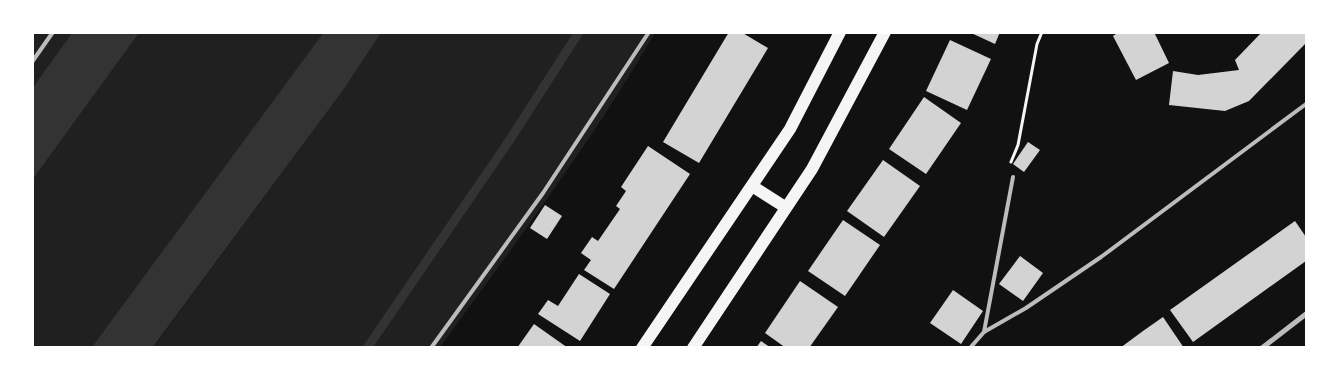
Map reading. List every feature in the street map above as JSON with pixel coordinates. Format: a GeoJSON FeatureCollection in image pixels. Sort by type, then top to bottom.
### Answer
{"type":"FeatureCollection","features":[{"type":"Feature","properties":{"kind":"main road"},"geometry":{"type":"LineString","coordinates":[[642,348],[790,129],[840,32]]}},
{"type":"Feature","properties":{"kind":"main road"},"geometry":{"type":"LineString","coordinates":[[693,348],[812,169],[885,32]]}},
{"type":"Feature","properties":{"kind":"main road"},"geometry":{"type":"LineString","coordinates":[[752,186],[785,207]]}},
{"type":"Feature","properties":{"kind":"street"},"geometry":{"type":"LineString","coordinates":[[1262,348],[1306,314]]}},
{"type":"Feature","properties":{"kind":"lane"},"geometry":{"type":"LineString","coordinates":[[32,62],[53,32]]}},
{"type":"Feature","properties":{"kind":"lane"},"geometry":{"type":"LineString","coordinates":[[430,348],[543,193],[648,32]]}},
{"type":"Feature","properties":{"kind":"lane"},"geometry":{"type":"LineString","coordinates":[[970,348],[984,332],[1026,308],[1101,257],[1306,104]]}},
{"type":"Feature","properties":{"kind":"lane"},"geometry":{"type":"LineString","coordinates":[[984,332],[1013,177]]}},
{"type":"Feature","properties":{"kind":"path"},"geometry":{"type":"LineString","coordinates":[[1013,177],[1010,164],[1018,145],[1037,44],[1042,32]]}},
{"type":"Feature","properties":{"kind":"shaded area"},"geometry":{"type":"Polygon","coordinates":[[[324,32],[381,33],[344,89],[153,347],[92,347],[324,32]]]}},
{"type":"Feature","properties":{"kind":"shaded area"},"geometry":{"type":"Polygon","coordinates":[[[33,33],[72,33],[33,87],[33,33]]]}},
{"type":"Feature","properties":{"kind":"shaded area"},"geometry":{"type":"Polygon","coordinates":[[[72,33],[139,33],[33,179],[33,87],[72,33]]]}},
{"type":"Feature","properties":{"kind":"shaded area"},"geometry":{"type":"Polygon","coordinates":[[[139,33],[324,33],[92,347],[35,348],[33,345],[33,179],[139,33]]]}},
{"type":"Feature","properties":{"kind":"shaded area"},"geometry":{"type":"Polygon","coordinates":[[[381,33],[655,33],[579,154],[440,347],[153,348],[344,89],[381,33]]]}},
{"type":"Feature","properties":{"kind":"building"},"geometry":{"type":"Polygon","coordinates":[[[729,32],[741,32],[768,48],[699,163],[663,142],[729,32]]]}},
{"type":"Feature","properties":{"kind":"building"},"geometry":{"type":"Polygon","coordinates":[[[969,32],[1000,32],[995,44],[969,32]]]}},
{"type":"Feature","properties":{"kind":"building"},"geometry":{"type":"Polygon","coordinates":[[[1119,32],[1154,32],[1169,63],[1136,80],[1113,36],[1119,32]]]}},
{"type":"Feature","properties":{"kind":"building"},"geometry":{"type":"Polygon","coordinates":[[[1262,32],[1306,32],[1306,43],[1249,101],[1225,111],[1169,105],[1173,71],[1198,75],[1239,70],[1235,60],[1262,32]]]}},
{"type":"Feature","properties":{"kind":"building"},"geometry":{"type":"Polygon","coordinates":[[[950,40],[991,59],[967,110],[926,91],[950,40]]]}},
{"type":"Feature","properties":{"kind":"building"},"geometry":{"type":"Polygon","coordinates":[[[924,97],[961,123],[926,174],[889,149],[924,97]]]}},
{"type":"Feature","properties":{"kind":"building"},"geometry":{"type":"Polygon","coordinates":[[[1028,142],[1040,150],[1024,172],[1013,164],[1028,142]]]}},
{"type":"Feature","properties":{"kind":"building"},"geometry":{"type":"Polygon","coordinates":[[[648,146],[690,174],[614,289],[584,270],[591,260],[581,253],[592,237],[598,241],[620,209],[616,206],[626,191],[621,187],[648,146]]]}},
{"type":"Feature","properties":{"kind":"building"},"geometry":{"type":"Polygon","coordinates":[[[883,160],[920,186],[884,237],[847,211],[883,160]]]}},
{"type":"Feature","properties":{"kind":"building"},"geometry":{"type":"Polygon","coordinates":[[[545,205],[562,216],[547,239],[530,228],[545,205]]]}},
{"type":"Feature","properties":{"kind":"building"},"geometry":{"type":"Polygon","coordinates":[[[843,220],[880,245],[845,296],[808,271],[843,220]]]}},
{"type":"Feature","properties":{"kind":"building"},"geometry":{"type":"Polygon","coordinates":[[[1295,221],[1306,237],[1306,261],[1193,342],[1170,310],[1295,221]]]}},
{"type":"Feature","properties":{"kind":"building"},"geometry":{"type":"Polygon","coordinates":[[[1020,256],[1043,273],[1023,301],[999,284],[1020,256]]]}},
{"type":"Feature","properties":{"kind":"building"},"geometry":{"type":"Polygon","coordinates":[[[579,274],[610,294],[580,341],[538,314],[548,300],[558,306],[579,274]]]}},
{"type":"Feature","properties":{"kind":"building"},"geometry":{"type":"Polygon","coordinates":[[[800,281],[838,307],[809,348],[786,348],[765,333],[800,281]]]}},
{"type":"Feature","properties":{"kind":"building"},"geometry":{"type":"Polygon","coordinates":[[[953,290],[983,311],[961,344],[930,323],[953,290]]]}},
{"type":"Feature","properties":{"kind":"building"},"geometry":{"type":"Polygon","coordinates":[[[1163,317],[1184,348],[1120,348],[1143,331],[1163,317]]]}},
{"type":"Feature","properties":{"kind":"building"},"geometry":{"type":"Polygon","coordinates":[[[534,324],[568,348],[517,348],[534,324]]]}},
{"type":"Feature","properties":{"kind":"building"},"geometry":{"type":"Polygon","coordinates":[[[761,341],[771,348],[756,348],[761,341]]]}},
{"type":"Feature","properties":{"kind":"waterway"},"geometry":{"type":"LineString","coordinates":[[367,348],[509,141],[579,32]]}}]}
